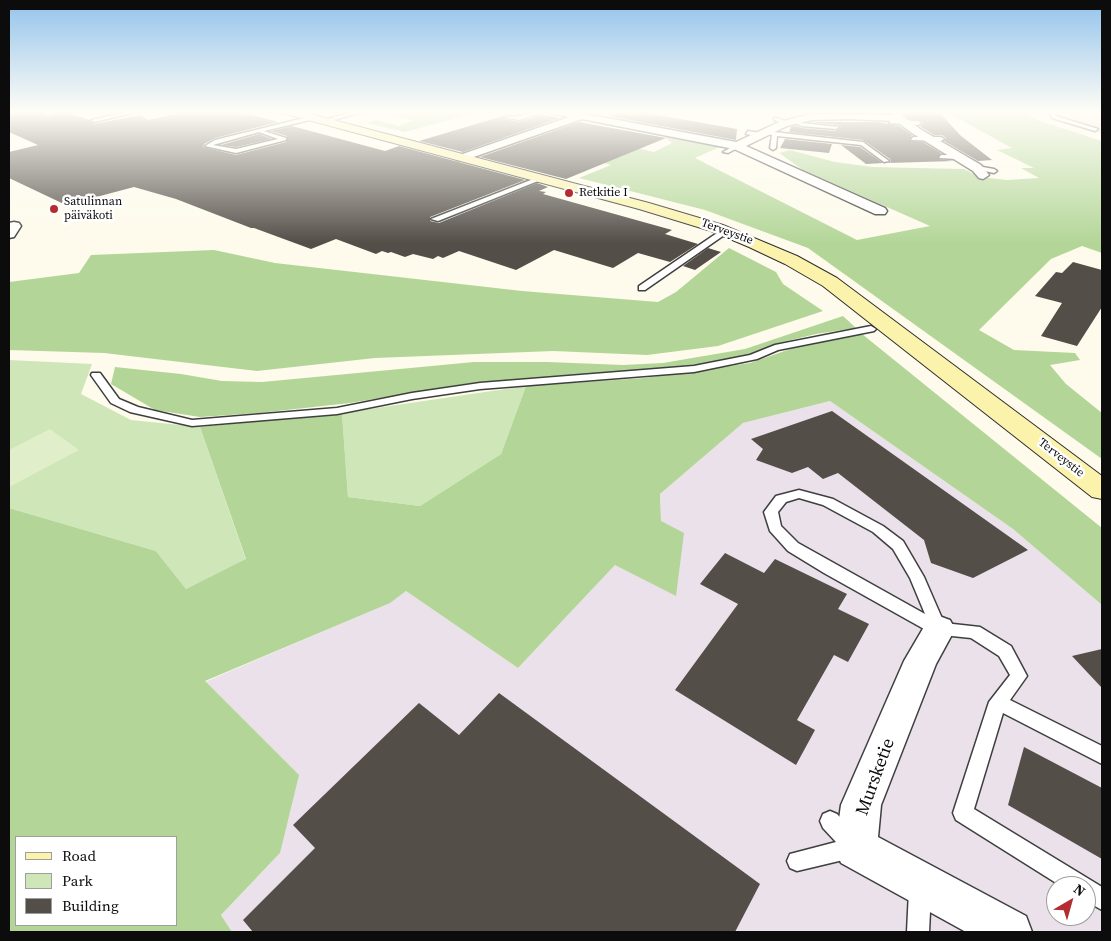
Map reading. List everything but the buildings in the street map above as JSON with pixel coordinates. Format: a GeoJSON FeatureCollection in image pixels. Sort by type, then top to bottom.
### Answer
{"type":"FeatureCollection","features":[{"type":"Feature","properties":{"kind":"main road","name":"Terveystie"},"geometry":{"type":"LineString","coordinates":[[449,155],[684,217],[726,231],[791,260],[830,282],[1102,490]]}},
{"type":"Feature","properties":{"kind":"street"},"geometry":{"type":"LineString","coordinates":[[461,158],[470,155]]}},
{"type":"Feature","properties":{"kind":"street"},"geometry":{"type":"LineString","coordinates":[[745,155],[880,211]]}},
{"type":"Feature","properties":{"kind":"street"},"geometry":{"type":"LineString","coordinates":[[952,155],[980,172]]}},
{"type":"Feature","properties":{"kind":"street","name":"Mursketie"},"geometry":{"type":"LineString","coordinates":[[856,848],[861,805],[921,661],[939,629]]}},
{"type":"Feature","properties":{"kind":"street"},"geometry":{"type":"LineString","coordinates":[[856,848],[1010,932]]}},
{"type":"Feature","properties":{"kind":"lane"},"geometry":{"type":"LineString","coordinates":[[879,155],[886,160]]}},
{"type":"Feature","properties":{"kind":"lane"},"geometry":{"type":"LineString","coordinates":[[980,172],[994,171]]}},
{"type":"Feature","properties":{"kind":"lane"},"geometry":{"type":"LineString","coordinates":[[435,219],[541,178]]}},
{"type":"Feature","properties":{"kind":"lane"},"geometry":{"type":"LineString","coordinates":[[642,288],[726,231]]}},
{"type":"Feature","properties":{"kind":"lane"},"geometry":{"type":"LineString","coordinates":[[96,376],[103,388],[115,401],[134,410],[192,423],[337,411],[412,396],[480,386],[694,369],[753,357],[776,348],[870,329]]}},
{"type":"Feature","properties":{"kind":"lane"},"geometry":{"type":"LineString","coordinates":[[939,629],[917,577],[898,545],[878,529],[828,502],[800,494],[782,499],[771,512],[775,528],[793,547],[939,629],[974,632],[1005,651],[1020,676],[998,702],[964,813],[1065,876]]}},
{"type":"Feature","properties":{"kind":"lane"},"geometry":{"type":"LineString","coordinates":[[998,702],[1102,755]]}},
{"type":"Feature","properties":{"kind":"lane"},"geometry":{"type":"LineString","coordinates":[[830,821],[856,848]]}},
{"type":"Feature","properties":{"kind":"lane"},"geometry":{"type":"LineString","coordinates":[[796,861],[856,848]]}},
{"type":"Feature","properties":{"kind":"lane"},"geometry":{"type":"LineString","coordinates":[[918,932],[921,884]]}},
{"type":"Feature","properties":{"kind":"shaded area"},"geometry":{"type":"Polygon","coordinates":[[[830,401],[1013,529],[1102,605],[1102,932],[232,932],[221,915],[280,853],[205,682],[389,603],[406,591],[518,668],[615,565],[661,521],[660,494],[743,423],[830,401]]]}},
{"type":"Feature","properties":{"kind":"green space"},"geometry":{"type":"Polygon","coordinates":[[[621,155],[702,155],[695,158],[857,240],[930,226],[803,170],[782,155],[808,155],[835,162],[873,167],[964,169],[980,177],[1007,180],[1039,178],[1021,168],[1034,168],[1007,155],[1102,155],[1102,253],[1082,246],[1051,259],[979,330],[1014,350],[1075,353],[1080,360],[1050,365],[1066,384],[1102,413],[1102,459],[808,248],[705,210],[579,178],[611,165],[604,163],[621,155]]]}},
{"type":"Feature","properties":{"kind":"green space"},"geometry":{"type":"Polygon","coordinates":[[[729,248],[776,272],[783,284],[823,311],[718,346],[647,355],[553,351],[375,358],[257,371],[104,353],[9,350],[9,282],[79,273],[91,255],[214,250],[275,263],[522,291],[658,302],[676,292],[729,248]]]}},
{"type":"Feature","properties":{"kind":"green space"},"geometry":{"type":"Polygon","coordinates":[[[843,316],[856,328],[816,334],[775,344],[748,355],[695,365],[575,377],[471,383],[350,403],[259,413],[200,417],[155,410],[111,384],[115,367],[181,374],[222,381],[262,382],[474,362],[623,365],[663,363],[745,349],[843,316]]]}},
{"type":"Feature","properties":{"kind":"green space"},"geometry":{"type":"Polygon","coordinates":[[[862,334],[1102,528],[1102,605],[1013,529],[830,401],[743,423],[660,494],[661,521],[684,533],[676,596],[615,565],[518,668],[406,591],[390,603],[205,681],[299,775],[280,853],[221,915],[232,932],[9,932],[9,508],[156,551],[186,589],[246,559],[200,427],[342,413],[348,497],[420,506],[501,454],[526,386],[644,378],[750,363],[805,344],[862,334]]]}},
{"type":"Feature","properties":{"kind":"green space"},"geometry":{"type":"Polygon","coordinates":[[[9,360],[92,364],[81,394],[131,420],[200,427],[246,560],[186,589],[156,551],[9,508],[9,360]]]}},
{"type":"Feature","properties":{"kind":"green space"},"geometry":{"type":"Polygon","coordinates":[[[526,386],[501,454],[420,506],[348,497],[342,413],[526,386]]]}},
{"type":"Feature","properties":{"kind":"green space"},"geometry":{"type":"Polygon","coordinates":[[[50,429],[79,450],[9,487],[9,450],[50,429]]]}},
{"type":"Feature","properties":{"kind":"place","name":"Retkitie I"},"geometry":{"type":"Point","coordinates":[569,193]}},
{"type":"Feature","properties":{"kind":"place","name":"Satulinnan päiväkoti"},"geometry":{"type":"Point","coordinates":[54,209]}}]}
